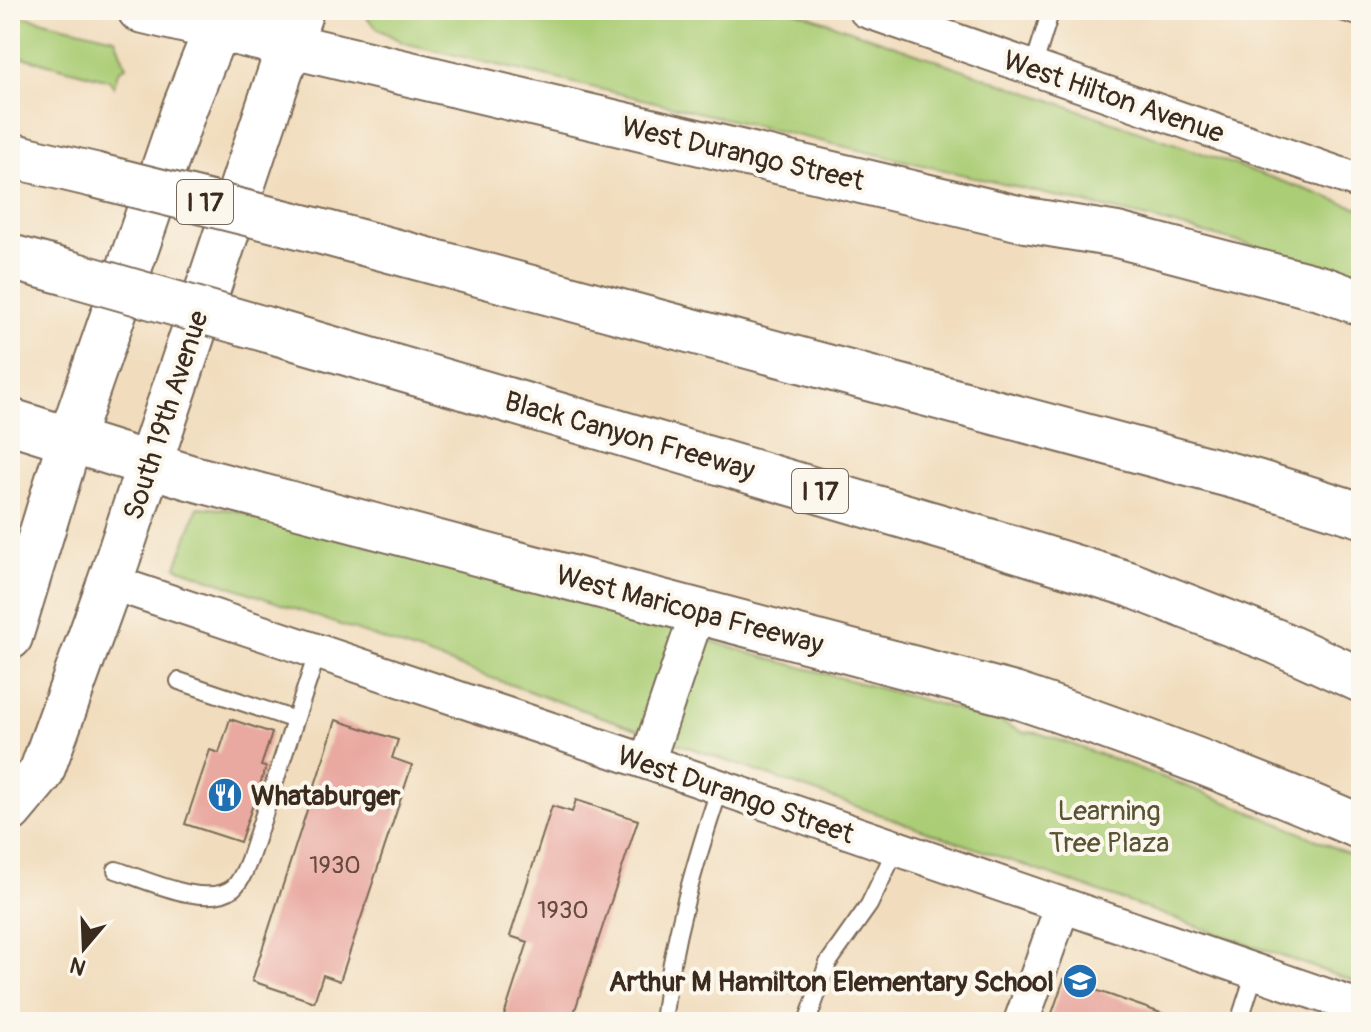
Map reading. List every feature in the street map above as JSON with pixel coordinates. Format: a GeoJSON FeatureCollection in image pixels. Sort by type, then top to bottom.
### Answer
{"type":"FeatureCollection","features":[{"type":"Feature","properties":{"kind":"main road"},"geometry":{"type":"LineString","coordinates":[[10,637],[70,440],[185,107],[221,18],[140,10]]}},
{"type":"Feature","properties":{"kind":"main road","name":"West Durango Street"},"geometry":{"type":"LineString","coordinates":[[221,18],[295,27],[1026,220],[1117,235],[1323,289],[1361,303]]}},
{"type":"Feature","properties":{"kind":"main road","name":"South 19th Avenue"},"geometry":{"type":"LineString","coordinates":[[10,810],[41,773],[110,582],[295,27]]}},
{"type":"Feature","properties":{"kind":"main road","name":"I 17"},"geometry":{"type":"LineString","coordinates":[[10,155],[315,230],[1256,482],[1361,515]]}},
{"type":"Feature","properties":{"kind":"main road","name":"Black Canyon Freeway"},"geometry":{"type":"LineString","coordinates":[[10,257],[1129,584],[1275,641],[1361,680]]}},
{"type":"Feature","properties":{"kind":"main road","name":"West Maricopa Freeway"},"geometry":{"type":"LineString","coordinates":[[10,421],[148,464],[1014,695],[1167,747],[1361,827]]}},
{"type":"Feature","properties":{"kind":"street","name":"West Hilton Avenue"},"geometry":{"type":"LineString","coordinates":[[866,10],[1361,182]]}},
{"type":"Feature","properties":{"kind":"street","name":"West Durango Street"},"geometry":{"type":"LineString","coordinates":[[110,582],[647,762],[1361,1008]]}},
{"type":"Feature","properties":{"kind":"street"},"geometry":{"type":"LineString","coordinates":[[647,762],[698,611]]}},
{"type":"Feature","properties":{"kind":"street"},"geometry":{"type":"LineString","coordinates":[[1021,1022],[1062,907]]}},
{"type":"Feature","properties":{"kind":"lane"},"geometry":{"type":"LineString","coordinates":[[1033,68],[1051,10]]}},
{"type":"Feature","properties":{"kind":"lane"},"geometry":{"type":"LineString","coordinates":[[1335,10],[1361,18]]}},
{"type":"Feature","properties":{"kind":"lane"},"geometry":{"type":"LineString","coordinates":[[116,870],[193,895],[214,895],[233,888],[249,860],[318,651]]}},
{"type":"Feature","properties":{"kind":"lane"},"geometry":{"type":"LineString","coordinates":[[179,681],[295,720]]}},
{"type":"Feature","properties":{"kind":"lane"},"geometry":{"type":"LineString","coordinates":[[663,1022],[670,964],[701,843],[720,788]]}},
{"type":"Feature","properties":{"kind":"lane"},"geometry":{"type":"LineString","coordinates":[[807,1022],[828,963],[869,905],[896,849]]}},
{"type":"Feature","properties":{"kind":"lane"},"geometry":{"type":"LineString","coordinates":[[1239,1022],[1255,972]]}},
{"type":"Feature","properties":{"kind":"green space"},"geometry":{"type":"Polygon","coordinates":[[[372,10],[793,10],[1361,209],[1361,281],[1257,247],[1156,220],[404,43],[378,29],[367,18],[372,10]]]}},
{"type":"Feature","properties":{"kind":"green space"},"geometry":{"type":"Polygon","coordinates":[[[10,13],[115,38],[126,66],[118,72],[114,87],[109,80],[10,54],[10,13]]]}},
{"type":"Feature","properties":{"kind":"green space","name":"Learning Tree Plaza"},"geometry":{"type":"Polygon","coordinates":[[[198,507],[233,510],[636,617],[756,655],[956,709],[981,719],[999,721],[1022,732],[1038,733],[1242,808],[1361,860],[1361,984],[176,567],[198,507]]]}},
{"type":"Feature","properties":{"kind":"building","name":"Whataburger"},"geometry":{"type":"Polygon","coordinates":[[[230,719],[272,733],[261,766],[266,767],[240,842],[185,824],[210,750],[219,753],[230,719]]]}},
{"type":"Feature","properties":{"kind":"building"},"geometry":{"type":"Polygon","coordinates":[[[336,720],[398,740],[392,758],[412,765],[340,981],[323,975],[314,1002],[252,981],[336,720]]]}},
{"type":"Feature","properties":{"kind":"building"},"geometry":{"type":"Polygon","coordinates":[[[576,800],[638,820],[571,1022],[502,1022],[528,942],[510,936],[552,806],[572,812],[576,800]]]}},
{"type":"Feature","properties":{"kind":"building"},"geometry":{"type":"Polygon","coordinates":[[[1064,979],[1175,1018],[1174,1022],[1049,1022],[1064,979]]]}},
{"type":"Feature","properties":{"kind":"place","name":"Whataburger"},"geometry":{"type":"Point","coordinates":[225,795]}},
{"type":"Feature","properties":{"kind":"place","name":"Arthur M Hamilton Elementary School"},"geometry":{"type":"Point","coordinates":[1080,981]}}]}
